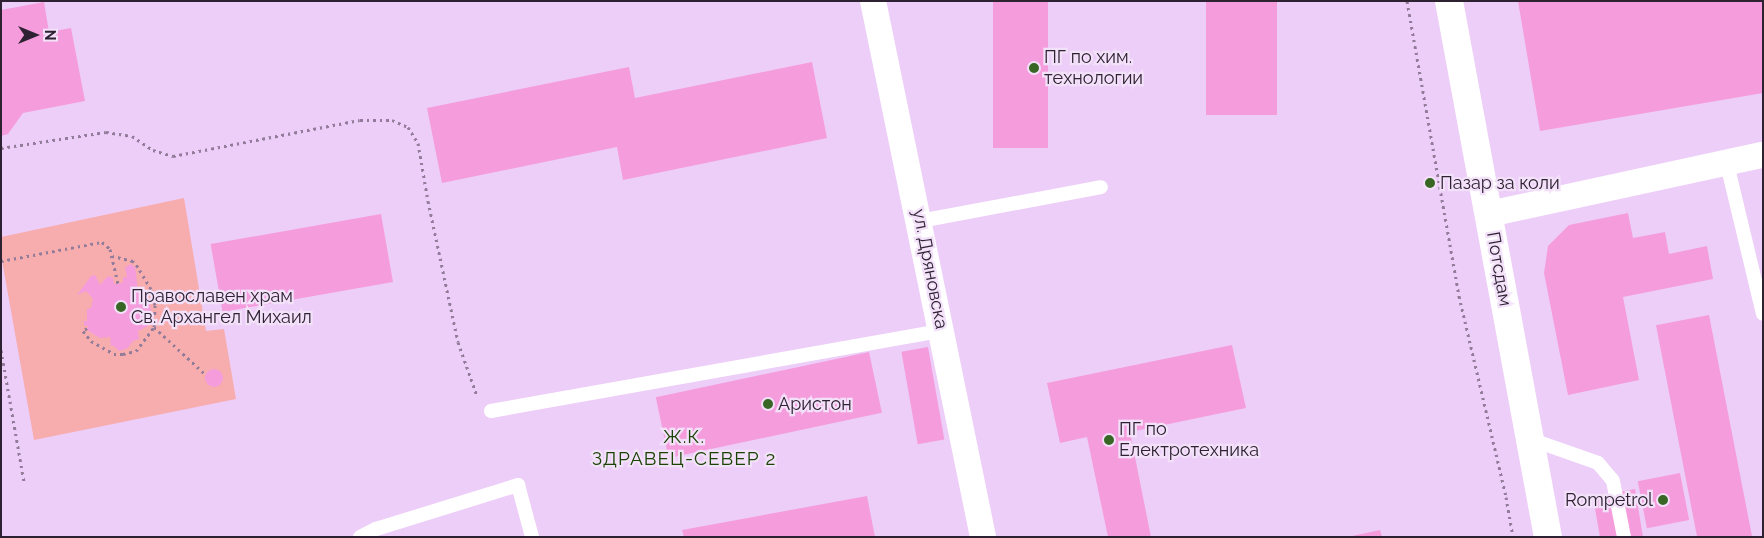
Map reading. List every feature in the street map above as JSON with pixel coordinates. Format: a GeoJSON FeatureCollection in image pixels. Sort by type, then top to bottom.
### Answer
{"type":"FeatureCollection","features":[{"type":"Feature","properties":{"kind":"street","name":"ул. Дряновска"},"geometry":{"type":"LineString","coordinates":[[873,1],[920,221],[983,537]]}},
{"type":"Feature","properties":{"kind":"street","name":"Потсдам"},"geometry":{"type":"LineString","coordinates":[[1449,1],[1548,537]]}},
{"type":"Feature","properties":{"kind":"street"},"geometry":{"type":"LineString","coordinates":[[1489,214],[1763,155]]}},
{"type":"Feature","properties":{"kind":"lane"},"geometry":{"type":"LineString","coordinates":[[1727,164],[1761,292],[1763,314]]}},
{"type":"Feature","properties":{"kind":"lane"},"geometry":{"type":"LineString","coordinates":[[920,221],[1101,187]]}},
{"type":"Feature","properties":{"kind":"lane"},"geometry":{"type":"LineString","coordinates":[[491,410],[942,331]]}},
{"type":"Feature","properties":{"kind":"lane"},"geometry":{"type":"LineString","coordinates":[[1530,439],[1598,463],[1613,482],[1624,537]]}},
{"type":"Feature","properties":{"kind":"lane"},"geometry":{"type":"LineString","coordinates":[[360,537],[377,533],[518,485],[532,537]]}},
{"type":"Feature","properties":{"kind":"path"},"geometry":{"type":"LineString","coordinates":[[1407,1],[1458,296],[1506,496],[1513,537]]}},
{"type":"Feature","properties":{"kind":"path"},"geometry":{"type":"LineString","coordinates":[[1,148],[106,132],[132,136],[153,150],[173,156],[360,120],[392,120],[408,127],[418,144],[458,342],[476,395],[491,410]]}},
{"type":"Feature","properties":{"kind":"path"},"geometry":{"type":"LineString","coordinates":[[1,261],[96,242],[107,245],[113,256],[118,284]]}},
{"type":"Feature","properties":{"kind":"path"},"geometry":{"type":"LineString","coordinates":[[87,328],[83,331],[90,341],[114,354],[123,354],[136,351],[154,327],[155,305],[153,297],[138,267],[133,261],[113,256]]}},
{"type":"Feature","properties":{"kind":"path"},"geometry":{"type":"LineString","coordinates":[[154,327],[206,375]]}},
{"type":"Feature","properties":{"kind":"path"},"geometry":{"type":"LineString","coordinates":[[1,350],[24,482]]}},
{"type":"Feature","properties":{"kind":"shaded area"},"geometry":{"type":"Polygon","coordinates":[[[184,198],[206,331],[224,329],[236,399],[34,440],[1,255],[1,237],[184,198]]]}},
{"type":"Feature","properties":{"kind":"building","name":"ПГ по хим. технологии"},"geometry":{"type":"Polygon","coordinates":[[[993,1],[1048,1],[1048,148],[993,148],[993,1]]]}},
{"type":"Feature","properties":{"kind":"building"},"geometry":{"type":"Polygon","coordinates":[[[1206,1],[1277,1],[1277,115],[1206,115],[1206,1]]]}},
{"type":"Feature","properties":{"kind":"building"},"geometry":{"type":"Polygon","coordinates":[[[1518,1],[1763,1],[1763,93],[1540,131],[1518,1]]]}},
{"type":"Feature","properties":{"kind":"building"},"geometry":{"type":"Polygon","coordinates":[[[44,2],[49,32],[71,28],[85,101],[23,113],[8,134],[1,136],[1,10],[44,2]]]}},
{"type":"Feature","properties":{"kind":"building"},"geometry":{"type":"Polygon","coordinates":[[[812,62],[827,138],[623,180],[617,147],[442,183],[427,108],[629,67],[635,98],[812,62]]]}},
{"type":"Feature","properties":{"kind":"building"},"geometry":{"type":"Polygon","coordinates":[[[1628,213],[1633,238],[1665,232],[1669,254],[1707,246],[1713,279],[1623,297],[1639,380],[1568,395],[1544,273],[1548,246],[1569,225],[1628,213]]]}},
{"type":"Feature","properties":{"kind":"building"},"geometry":{"type":"Polygon","coordinates":[[[381,214],[393,282],[223,312],[211,244],[381,214]]]}},
{"type":"Feature","properties":{"kind":"building","name":"Православен храм Св. Архангел Михаил"},"geometry":{"type":"Polygon","coordinates":[[[130,264],[135,267],[138,291],[147,291],[152,315],[146,319],[148,326],[138,331],[139,339],[133,341],[128,348],[119,351],[114,346],[111,346],[110,337],[100,338],[87,330],[88,326],[84,325],[84,321],[87,321],[87,309],[91,308],[93,299],[86,291],[77,295],[91,276],[95,275],[100,285],[108,276],[113,278],[114,284],[123,283],[123,277],[127,277],[125,268],[130,264]]]}},
{"type":"Feature","properties":{"kind":"building"},"geometry":{"type":"Polygon","coordinates":[[[1709,315],[1752,537],[1697,537],[1656,325],[1709,315]]]}},
{"type":"Feature","properties":{"kind":"building","name":"ПГ по Електротехника"},"geometry":{"type":"Polygon","coordinates":[[[1232,345],[1246,408],[1130,432],[1151,537],[1108,537],[1087,437],[1060,443],[1047,383],[1232,345]]]}},
{"type":"Feature","properties":{"kind":"building"},"geometry":{"type":"Polygon","coordinates":[[[928,347],[944,440],[918,444],[901,352],[928,347]]]}},
{"type":"Feature","properties":{"kind":"building","name":"Аристон"},"geometry":{"type":"Polygon","coordinates":[[[869,352],[882,413],[669,458],[656,397],[869,352]]]}},
{"type":"Feature","properties":{"kind":"building"},"geometry":{"type":"Polygon","coordinates":[[[214,369],[220,372],[223,378],[220,384],[214,387],[208,384],[205,378],[208,372],[214,369]]]}},
{"type":"Feature","properties":{"kind":"building"},"geometry":{"type":"Polygon","coordinates":[[[1680,473],[1689,520],[1647,528],[1638,481],[1680,473]]]}},
{"type":"Feature","properties":{"kind":"building"},"geometry":{"type":"Polygon","coordinates":[[[1635,489],[1643,537],[1600,537],[1593,497],[1635,489]]]}},
{"type":"Feature","properties":{"kind":"building"},"geometry":{"type":"Polygon","coordinates":[[[867,496],[875,537],[684,537],[682,530],[867,496]]]}},
{"type":"Feature","properties":{"kind":"building"},"geometry":{"type":"Polygon","coordinates":[[[1380,530],[1382,537],[1352,537],[1352,536],[1380,530]]]}},
{"type":"Feature","properties":{"kind":"place","name":"ПГ по хим. технологии"},"geometry":{"type":"Point","coordinates":[1034,68]}},
{"type":"Feature","properties":{"kind":"place","name":"Пазар за коли"},"geometry":{"type":"Point","coordinates":[1430,183]}},
{"type":"Feature","properties":{"kind":"place","name":"Православен храм Св. Архангел Михаил"},"geometry":{"type":"Point","coordinates":[121,307]}},
{"type":"Feature","properties":{"kind":"place","name":"Аристон"},"geometry":{"type":"Point","coordinates":[768,404]}},
{"type":"Feature","properties":{"kind":"place","name":"ПГ по Електротехника"},"geometry":{"type":"Point","coordinates":[1109,440]}},
{"type":"Feature","properties":{"kind":"place","name":"Rompetrol"},"geometry":{"type":"Point","coordinates":[1663,500]}},
{"type":"Feature","properties":{"kind":"district","name":"Ж.К. ЗДРАВЕЦ-СЕВЕР 2"},"geometry":{"type":"Point","coordinates":[684,448]}}]}
